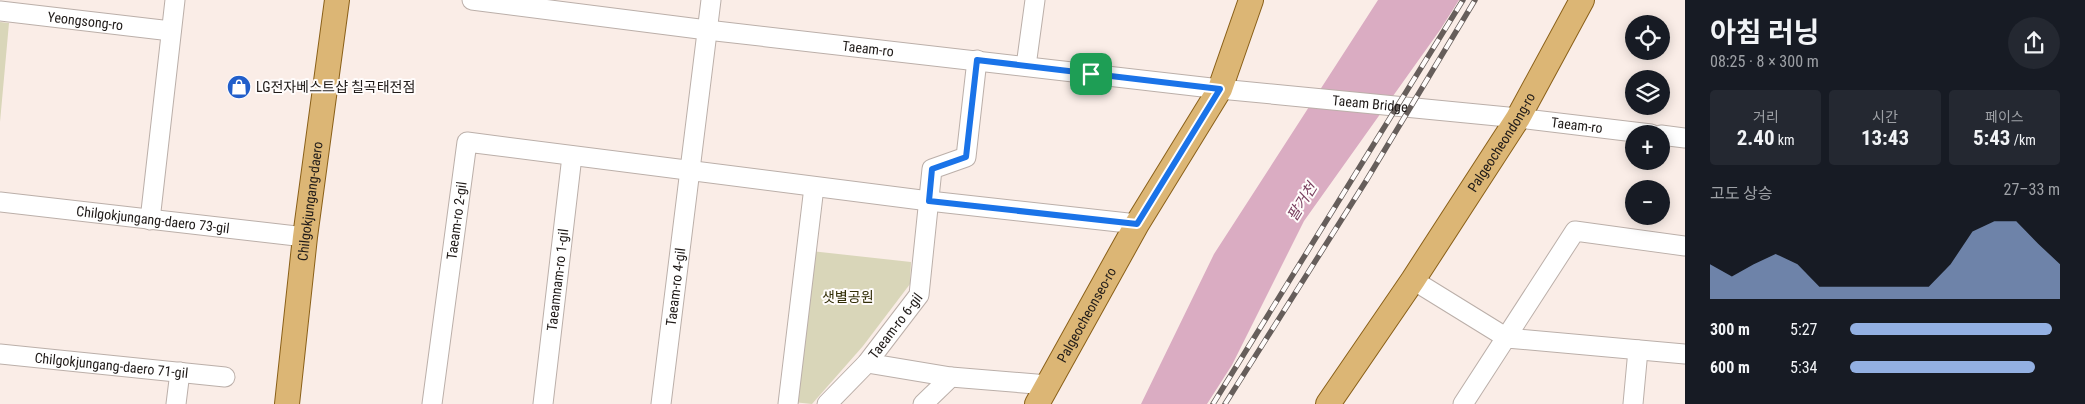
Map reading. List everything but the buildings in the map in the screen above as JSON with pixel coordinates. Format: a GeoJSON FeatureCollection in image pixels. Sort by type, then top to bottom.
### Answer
{"type":"FeatureCollection","features":[{"type":"Feature","properties":{"kind":"main road","name":"Chilgokjungang-daero"},"geometry":{"type":"LineString","coordinates":[[287,404],[305,237],[337,0]]}},
{"type":"Feature","properties":{"kind":"main road","name":"Palgeocheonseo-ro"},"geometry":{"type":"LineString","coordinates":[[1042,394],[1137,224],[1220,89],[1251,0]]}},
{"type":"Feature","properties":{"kind":"main road","name":"Palgeocheondong-ro"},"geometry":{"type":"LineString","coordinates":[[1328,404],[1413,280],[1518,118],[1582,0]]}},
{"type":"Feature","properties":{"kind":"street"},"geometry":{"type":"LineString","coordinates":[[150,220],[175,0]]}},
{"type":"Feature","properties":{"kind":"street","name":"Taeam-ro"},"geometry":{"type":"LineString","coordinates":[[472,0],[707,30],[1220,89],[1265,92]]}},
{"type":"Feature","properties":{"kind":"street","name":"Taeam-ro 4-gil"},"geometry":{"type":"LineString","coordinates":[[661,404],[710,0]]}},
{"type":"Feature","properties":{"kind":"street"},"geometry":{"type":"LineString","coordinates":[[1026,66],[1035,0]]}},
{"type":"Feature","properties":{"kind":"street","name":"Yeongsong-ro"},"geometry":{"type":"LineString","coordinates":[[0,11],[171,31]]}},
{"type":"Feature","properties":{"kind":"street","name":"Taeam-ro 6-gil"},"geometry":{"type":"LineString","coordinates":[[827,404],[867,363],[919,295],[932,169],[966,157],[977,60]]}},
{"type":"Feature","properties":{"kind":"street","name":"Taeam Bridge"},"geometry":{"type":"LineString","coordinates":[[1265,92],[1474,114]]}},
{"type":"Feature","properties":{"kind":"street","name":"Taeam-ro"},"geometry":{"type":"LineString","coordinates":[[1474,114],[1625,131]]}},
{"type":"Feature","properties":{"kind":"street"},"geometry":{"type":"LineString","coordinates":[[1670,136],[1685,138]]}},
{"type":"Feature","properties":{"kind":"street","name":"Taeam-ro 2-gil"},"geometry":{"type":"LineString","coordinates":[[432,404],[467,142],[572,156]]}},
{"type":"Feature","properties":{"kind":"street"},"geometry":{"type":"LineString","coordinates":[[572,156],[929,201],[1137,224]]}},
{"type":"Feature","properties":{"kind":"street","name":"Taeamnam-ro 1-gil"},"geometry":{"type":"LineString","coordinates":[[544,404],[572,156]]}},
{"type":"Feature","properties":{"kind":"street"},"geometry":{"type":"LineString","coordinates":[[788,404],[814,187]]}},
{"type":"Feature","properties":{"kind":"street","name":"Chilgokjungang-daero 73-gil"},"geometry":{"type":"LineString","coordinates":[[0,202],[305,237]]}},
{"type":"Feature","properties":{"kind":"street"},"geometry":{"type":"LineString","coordinates":[[1463,404],[1575,231],[1685,246]]}},
{"type":"Feature","properties":{"kind":"street"},"geometry":{"type":"LineString","coordinates":[[1413,280],[1506,338],[1685,354]]}},
{"type":"Feature","properties":{"kind":"street"},"geometry":{"type":"LineString","coordinates":[[1633,404],[1638,350]]}},
{"type":"Feature","properties":{"kind":"street","name":"Chilgokjungang-daero 71-gil"},"geometry":{"type":"LineString","coordinates":[[0,354],[225,377]]}},
{"type":"Feature","properties":{"kind":"street"},"geometry":{"type":"LineString","coordinates":[[867,363],[1042,394]]}},
{"type":"Feature","properties":{"kind":"street"},"geometry":{"type":"LineString","coordinates":[[176,404],[180,372]]}},
{"type":"Feature","properties":{"kind":"street"},"geometry":{"type":"LineString","coordinates":[[923,404],[951,377]]}},
{"type":"Feature","properties":{"kind":"green space"},"geometry":{"type":"Polygon","coordinates":[[[0,22],[9,23],[0,122],[0,22]]]}},
{"type":"Feature","properties":{"kind":"green space","name":"샛별공원"},"geometry":{"type":"Polygon","coordinates":[[[811,251],[911,262],[910,284],[863,346],[812,404],[793,402],[811,251]]]}},
{"type":"Feature","properties":{"kind":"water","name":"팔거천"},"geometry":{"type":"Polygon","coordinates":[[[1378,0],[1459,0],[1440,30],[1304,221],[1232,365],[1207,404],[1141,404],[1214,254],[1378,0]]]}},
{"type":"Feature","properties":{"kind":"railway"},"geometry":{"type":"LineString","coordinates":[[1213,404],[1463,0]]}},
{"type":"Feature","properties":{"kind":"railway"},"geometry":{"type":"LineString","coordinates":[[1225,404],[1366,181],[1475,0]]}},
{"type":"Feature","properties":{"kind":"place","name":"LG전자베스트샵 칠곡태전점"},"geometry":{"type":"Point","coordinates":[239,87]}},
{"type":"Feature","properties":{"kind":"route"},"geometry":{"type":"LineString","coordinates":[[977,60],[1091,74],[1220,89],[1137,224],[929,201],[932,169],[966,157],[977,60]]}}]}
